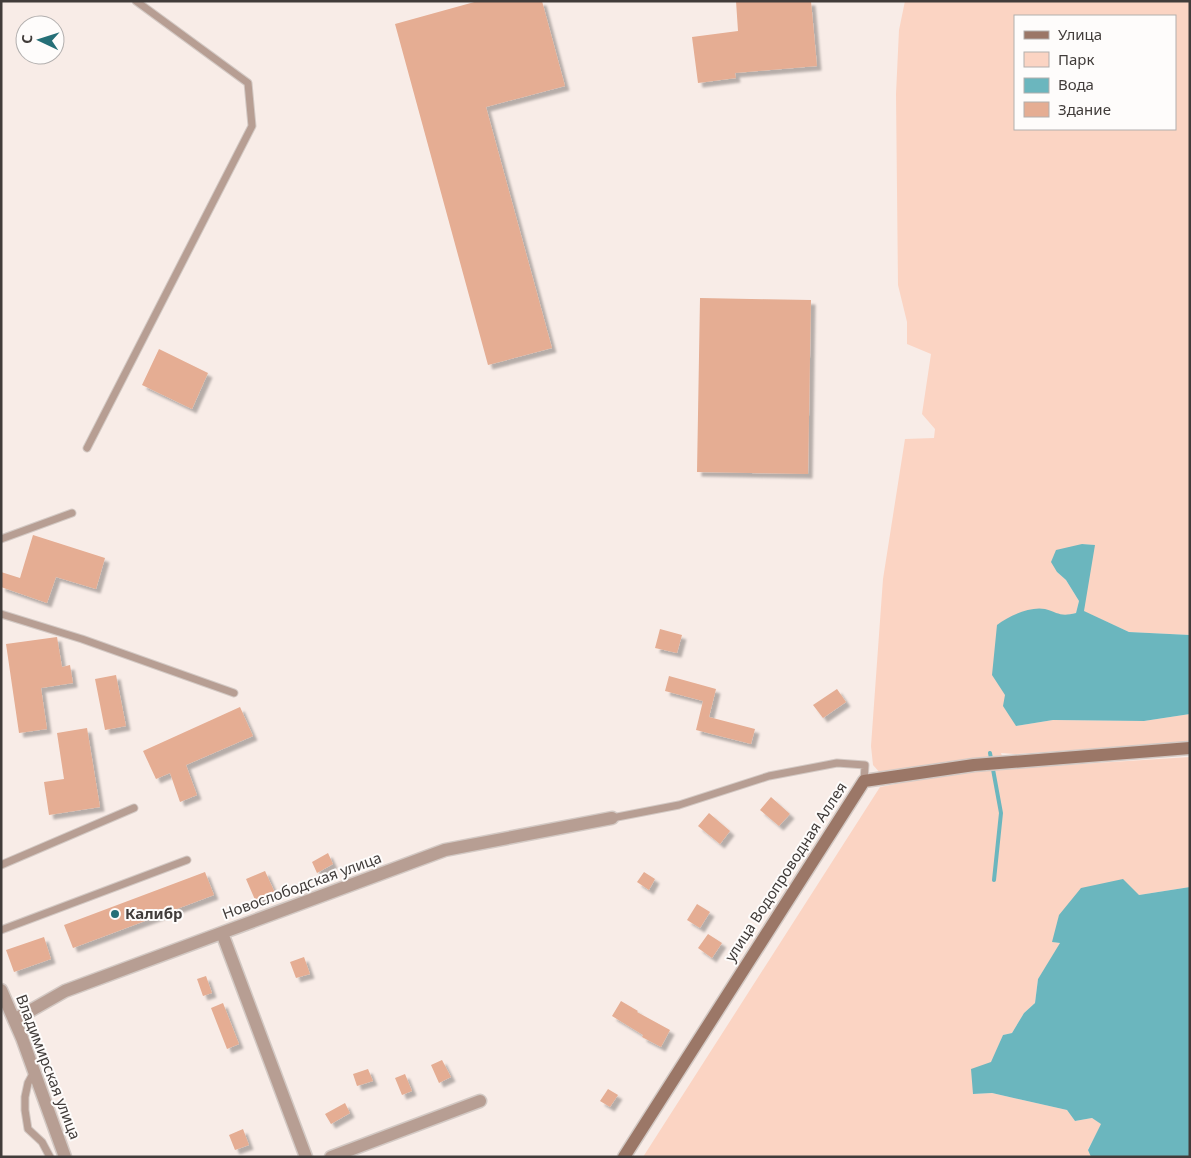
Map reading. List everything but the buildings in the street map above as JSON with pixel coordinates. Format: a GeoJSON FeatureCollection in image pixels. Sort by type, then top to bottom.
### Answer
{"type":"FeatureCollection","features":[{"type":"Feature","properties":{"kind":"street","name":"улица Водопроводная Аллея"},"geometry":{"type":"LineString","coordinates":[[624,1157],[864,781],[1010,761],[1190,748]]}},
{"type":"Feature","properties":{"kind":"street","name":"Новослободская улица"},"geometry":{"type":"LineString","coordinates":[[14,1020],[65,991],[445,850],[612,818]]}},
{"type":"Feature","properties":{"kind":"street"},"geometry":{"type":"LineString","coordinates":[[222,933],[306,1157]]}},
{"type":"Feature","properties":{"kind":"street","name":"Владимирская улица"},"geometry":{"type":"LineString","coordinates":[[2,993],[34,1072],[65,1157]]}},
{"type":"Feature","properties":{"kind":"street"},"geometry":{"type":"LineString","coordinates":[[331,1157],[480,1101]]}},
{"type":"Feature","properties":{"kind":"lane"},"geometry":{"type":"LineString","coordinates":[[87,448],[252,126],[248,83],[136,1]]}},
{"type":"Feature","properties":{"kind":"lane"},"geometry":{"type":"LineString","coordinates":[[1,539],[72,513]]}},
{"type":"Feature","properties":{"kind":"lane"},"geometry":{"type":"LineString","coordinates":[[1,614],[82,639],[234,693]]}},
{"type":"Feature","properties":{"kind":"lane"},"geometry":{"type":"LineString","coordinates":[[612,818],[679,805],[769,776],[837,763],[865,765],[864,781]]}},
{"type":"Feature","properties":{"kind":"lane"},"geometry":{"type":"LineString","coordinates":[[1,865],[134,808]]}},
{"type":"Feature","properties":{"kind":"lane"},"geometry":{"type":"LineString","coordinates":[[1,930],[187,860]]}},
{"type":"Feature","properties":{"kind":"lane"},"geometry":{"type":"LineString","coordinates":[[34,1072],[28,1083],[25,1097],[28,1129],[42,1142],[50,1157]]}},
{"type":"Feature","properties":{"kind":"green space"},"geometry":{"type":"Polygon","coordinates":[[[905,1],[1190,1],[1190,635],[1129,632],[1083,611],[1094,545],[1082,544],[1057,572],[1066,580],[1079,601],[1076,613],[1064,616],[1042,609],[1005,695],[1016,726],[1053,720],[1144,721],[1190,714],[1190,742],[1015,754],[1001,753],[1002,756],[970,759],[881,774],[873,765],[871,746],[883,579],[905,439],[934,438],[935,429],[922,414],[931,354],[907,344],[907,322],[898,285],[896,94],[899,30],[905,1]]]}},
{"type":"Feature","properties":{"kind":"green space"},"geometry":{"type":"Polygon","coordinates":[[[1190,757],[1190,887],[1139,895],[1053,942],[1061,943],[1038,979],[1035,1003],[1024,1013],[1012,1033],[1003,1035],[992,1062],[974,1094],[992,1093],[1067,1110],[1075,1121],[1092,1118],[1102,1124],[1088,1149],[1091,1157],[643,1157],[880,787],[957,772],[1190,757]]]}},
{"type":"Feature","properties":{"kind":"water"},"geometry":{"type":"Polygon","coordinates":[[[1082,544],[1095,545],[1084,611],[1129,632],[1190,635],[1190,714],[1144,721],[1053,720],[1016,726],[1003,706],[1005,695],[992,675],[997,625],[1007,618],[1026,610],[1039,608],[1063,615],[1076,613],[1079,601],[1066,580],[1057,572],[1051,562],[1056,550],[1082,544]]]}},
{"type":"Feature","properties":{"kind":"water"},"geometry":{"type":"Polygon","coordinates":[[[1123,879],[1139,895],[1190,887],[1190,1157],[1091,1157],[1088,1150],[1101,1124],[1092,1118],[1075,1121],[1067,1110],[992,1093],[973,1094],[971,1069],[991,1062],[1003,1035],[1012,1033],[1024,1013],[1035,1003],[1038,979],[1060,943],[1052,942],[1059,915],[1081,888],[1123,879]]]}},
{"type":"Feature","properties":{"kind":"waterway"},"geometry":{"type":"LineString","coordinates":[[990,753],[1001,813],[994,880]]}},
{"type":"Feature","properties":{"kind":"place","name":"Калибр"},"geometry":{"type":"Point","coordinates":[115,914]}}]}
